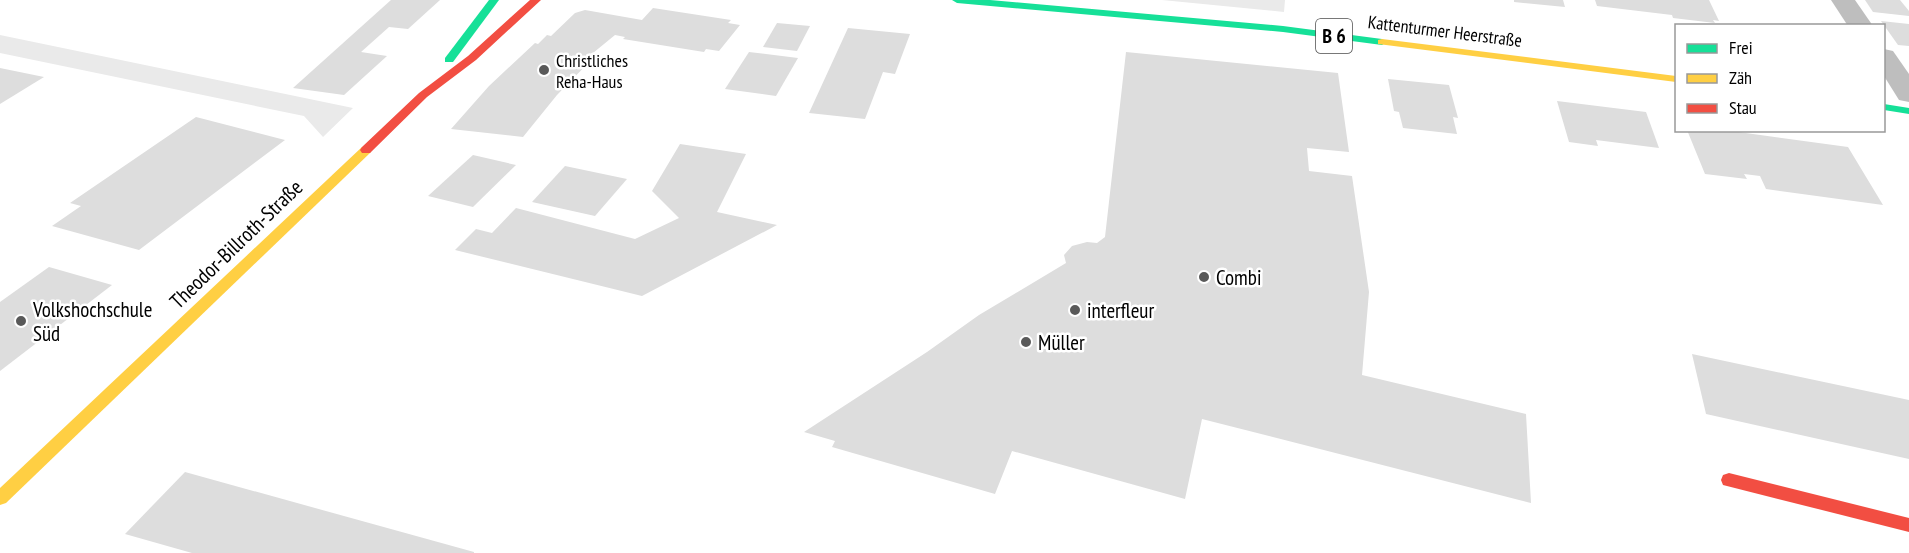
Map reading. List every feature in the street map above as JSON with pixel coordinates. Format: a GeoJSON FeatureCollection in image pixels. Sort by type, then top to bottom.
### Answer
{"type":"FeatureCollection","features":[{"type":"Feature","properties":{"kind":"street","name":"Theodor-Billroth-Straße"},"geometry":{"type":"LineString","coordinates":[[423,95],[494,0]]}},
{"type":"Feature","properties":{"kind":"street","name":"Theodor-Billroth-Straße"},"geometry":{"type":"LineString","coordinates":[[0,498],[423,95],[472,58],[536,0]]}},
{"type":"Feature","properties":{"kind":"street","name":"Kattenturmer Heerstraße"},"geometry":{"type":"LineString","coordinates":[[957,0],[1284,29],[1675,80]]}},
{"type":"Feature","properties":{"kind":"street"},"geometry":{"type":"LineString","coordinates":[[1843,0],[1860,24]]}},
{"type":"Feature","properties":{"kind":"street"},"geometry":{"type":"LineString","coordinates":[[1885,58],[1909,94]]}},
{"type":"Feature","properties":{"kind":"street"},"geometry":{"type":"LineString","coordinates":[[1885,107],[1909,111]]}},
{"type":"Feature","properties":{"kind":"street"},"geometry":{"type":"LineString","coordinates":[[1729,480],[1909,525]]}},
{"type":"Feature","properties":{"kind":"shaded area"},"geometry":{"type":"Polygon","coordinates":[[[1162,0],[1285,0],[1284,12],[1162,0]]]}},
{"type":"Feature","properties":{"kind":"shaded area"},"geometry":{"type":"Polygon","coordinates":[[[0,35],[353,108],[323,137],[304,116],[0,53],[0,35]]]}},
{"type":"Feature","properties":{"kind":"building"},"geometry":{"type":"Polygon","coordinates":[[[391,0],[440,0],[408,29],[389,27],[361,52],[387,56],[344,95],[293,88],[391,0]]]}},
{"type":"Feature","properties":{"kind":"building"},"geometry":{"type":"Polygon","coordinates":[[[1514,0],[1563,0],[1565,7],[1514,2],[1514,0]]]}},
{"type":"Feature","properties":{"kind":"building"},"geometry":{"type":"Polygon","coordinates":[[[1595,0],[1709,0],[1719,21],[1713,20],[1715,23],[1673,18],[1672,15],[1597,6],[1595,0]]]}},
{"type":"Feature","properties":{"kind":"building"},"geometry":{"type":"Polygon","coordinates":[[[1865,0],[1900,0],[1909,11],[1909,16],[1873,12],[1865,0]]]}},
{"type":"Feature","properties":{"kind":"building","name":"Christliches Reha-Haus"},"geometry":{"type":"Polygon","coordinates":[[[653,8],[731,20],[728,23],[740,25],[719,51],[706,49],[704,52],[623,39],[625,37],[615,35],[593,53],[597,54],[557,95],[523,137],[451,129],[489,86],[535,43],[538,44],[547,35],[551,36],[575,13],[585,10],[642,20],[653,8]]]}},
{"type":"Feature","properties":{"kind":"building"},"geometry":{"type":"Polygon","coordinates":[[[1881,21],[1909,24],[1909,46],[1898,45],[1881,21]]]}},
{"type":"Feature","properties":{"kind":"building"},"geometry":{"type":"Polygon","coordinates":[[[777,23],[810,26],[797,51],[763,47],[777,23]]]}},
{"type":"Feature","properties":{"kind":"building"},"geometry":{"type":"Polygon","coordinates":[[[848,28],[910,34],[895,74],[883,72],[865,119],[809,113],[848,28]]]}},
{"type":"Feature","properties":{"kind":"building"},"geometry":{"type":"Polygon","coordinates":[[[749,52],[798,58],[776,96],[725,89],[749,52]]]}},
{"type":"Feature","properties":{"kind":"building","name":"Combi"},"geometry":{"type":"Polygon","coordinates":[[[1126,52],[1338,73],[1349,152],[1307,148],[1309,171],[1352,176],[1369,292],[1362,375],[1526,414],[1531,503],[1202,419],[1185,499],[1012,451],[995,494],[832,447],[835,441],[804,432],[927,352],[979,315],[1066,263],[1064,255],[1072,246],[1087,242],[1097,243],[1105,237],[1126,52]]]}},
{"type":"Feature","properties":{"kind":"building"},"geometry":{"type":"Polygon","coordinates":[[[0,68],[44,77],[0,104],[0,68]]]}},
{"type":"Feature","properties":{"kind":"building"},"geometry":{"type":"Polygon","coordinates":[[[1388,79],[1449,85],[1458,118],[1453,117],[1457,134],[1403,128],[1399,112],[1394,111],[1388,79]]]}},
{"type":"Feature","properties":{"kind":"building"},"geometry":{"type":"Polygon","coordinates":[[[1557,101],[1646,112],[1659,148],[1596,140],[1598,146],[1569,142],[1557,101]]]}},
{"type":"Feature","properties":{"kind":"building"},"geometry":{"type":"Polygon","coordinates":[[[196,117],[285,140],[139,250],[52,226],[81,206],[70,203],[196,117]]]}},
{"type":"Feature","properties":{"kind":"building"},"geometry":{"type":"Polygon","coordinates":[[[1688,132],[1739,132],[1848,147],[1883,205],[1766,189],[1760,176],[1744,174],[1747,179],[1705,174],[1688,132]]]}},
{"type":"Feature","properties":{"kind":"building"},"geometry":{"type":"Polygon","coordinates":[[[680,144],[746,154],[717,212],[777,225],[642,296],[455,250],[476,229],[492,233],[516,208],[635,239],[679,218],[652,191],[680,144]]]}},
{"type":"Feature","properties":{"kind":"building"},"geometry":{"type":"Polygon","coordinates":[[[473,155],[516,165],[473,207],[428,196],[473,155]]]}},
{"type":"Feature","properties":{"kind":"building"},"geometry":{"type":"Polygon","coordinates":[[[565,166],[627,179],[595,216],[532,202],[565,166]]]}},
{"type":"Feature","properties":{"kind":"building"},"geometry":{"type":"Polygon","coordinates":[[[49,267],[112,285],[0,371],[0,302],[49,267]]]}},
{"type":"Feature","properties":{"kind":"building"},"geometry":{"type":"Polygon","coordinates":[[[1692,354],[1909,400],[1909,459],[1706,414],[1692,354]]]}},
{"type":"Feature","properties":{"kind":"building"},"geometry":{"type":"Polygon","coordinates":[[[185,472],[474,553],[192,553],[125,534],[185,472]]]}},
{"type":"Feature","properties":{"kind":"traffic: fast"},"geometry":{"type":"LineString","coordinates":[[449,60],[494,0]]}},
{"type":"Feature","properties":{"kind":"traffic: fast"},"geometry":{"type":"LineString","coordinates":[[957,0],[1283,29],[1382,42]]}},
{"type":"Feature","properties":{"kind":"traffic: fast"},"geometry":{"type":"LineString","coordinates":[[1885,107],[1909,111]]}},
{"type":"Feature","properties":{"kind":"traffic: slow"},"geometry":{"type":"LineString","coordinates":[[1382,42],[1675,79]]}},
{"type":"Feature","properties":{"kind":"traffic: slow"},"geometry":{"type":"LineString","coordinates":[[0,498],[366,150]]}},
{"type":"Feature","properties":{"kind":"traffic: jam"},"geometry":{"type":"LineString","coordinates":[[366,150],[423,95],[472,58],[536,0]]}},
{"type":"Feature","properties":{"kind":"traffic: jam"},"geometry":{"type":"LineString","coordinates":[[1729,480],[1909,525]]}},
{"type":"Feature","properties":{"kind":"place","name":"Christliches Reha-Haus"},"geometry":{"type":"Point","coordinates":[544,70]}},
{"type":"Feature","properties":{"kind":"place","name":"Combi"},"geometry":{"type":"Point","coordinates":[1204,277]}},
{"type":"Feature","properties":{"kind":"place","name":"interfleur"},"geometry":{"type":"Point","coordinates":[1075,310]}},
{"type":"Feature","properties":{"kind":"place","name":"Volkshochschule Süd"},"geometry":{"type":"Point","coordinates":[21,321]}},
{"type":"Feature","properties":{"kind":"place","name":"Müller"},"geometry":{"type":"Point","coordinates":[1026,342]}}]}
